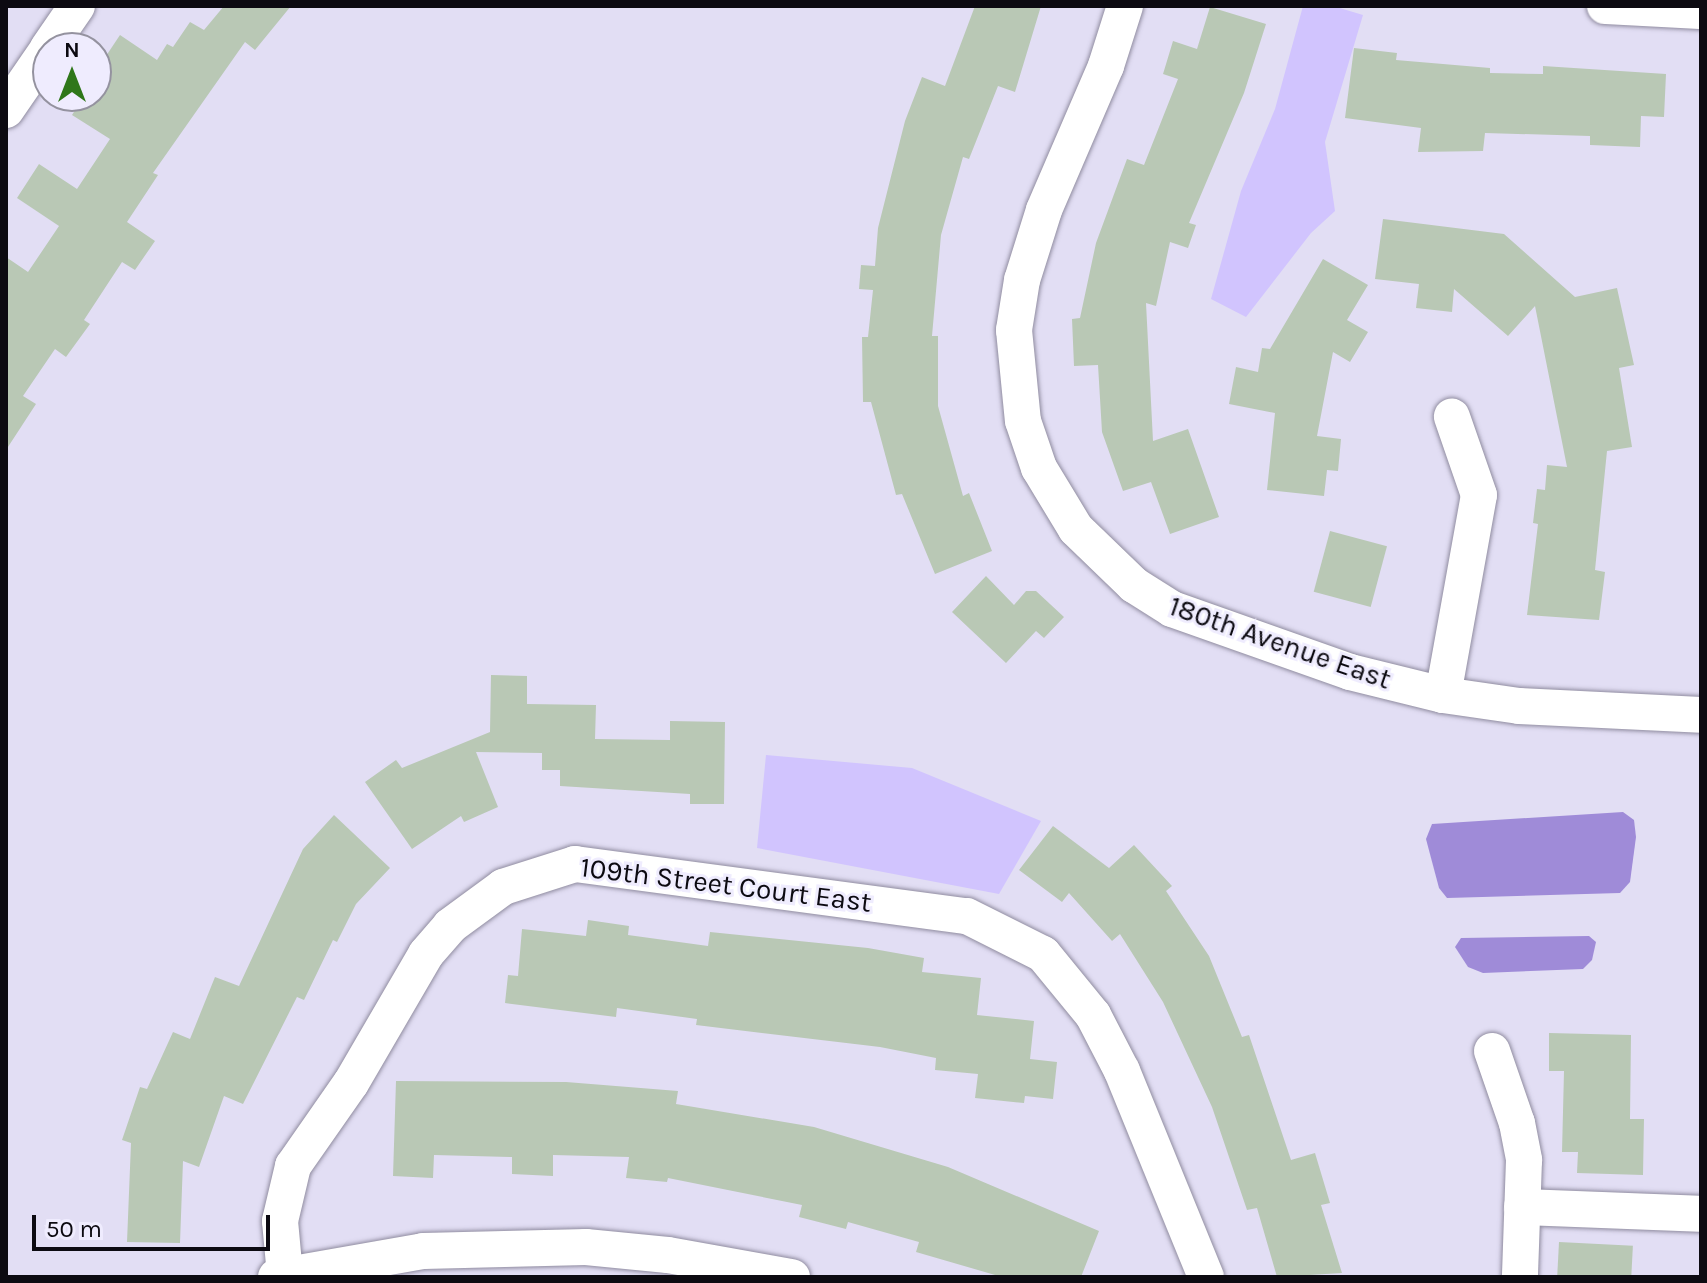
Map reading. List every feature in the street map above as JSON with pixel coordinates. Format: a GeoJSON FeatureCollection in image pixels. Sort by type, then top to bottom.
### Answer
{"type":"FeatureCollection","features":[{"type":"Feature","properties":{"kind":"street"},"geometry":{"type":"LineString","coordinates":[[59,32],[77,6]]}},
{"type":"Feature","properties":{"kind":"street","name":"180th Avenue East"},"geometry":{"type":"LineString","coordinates":[[1125,6],[1106,66],[1044,210],[1022,280],[1014,330],[1015,381],[1039,468],[1076,529],[1106,563],[1172,609],[1350,672],[1443,695],[1519,706],[1701,715]]}},
{"type":"Feature","properties":{"kind":"street"},"geometry":{"type":"LineString","coordinates":[[1605,6],[1701,11]]}},
{"type":"Feature","properties":{"kind":"street"},"geometry":{"type":"LineString","coordinates":[[6,110],[32,72]]}},
{"type":"Feature","properties":{"kind":"street"},"geometry":{"type":"LineString","coordinates":[[1443,695],[1479,495],[1452,417]]}},
{"type":"Feature","properties":{"kind":"street","name":"109th Street Court East"},"geometry":{"type":"LineString","coordinates":[[280,1276],[280,1221],[293,1166],[367,1058],[426,954],[450,926],[503,887],[575,864],[967,916],[1043,954],[1093,1015],[1122,1071],[1206,1277]]}},
{"type":"Feature","properties":{"kind":"street"},"geometry":{"type":"LineString","coordinates":[[1492,1051],[1517,1123],[1524,1160],[1520,1277]]}},
{"type":"Feature","properties":{"kind":"street"},"geometry":{"type":"LineString","coordinates":[[1522,1207],[1701,1214]]}},
{"type":"Feature","properties":{"kind":"street"},"geometry":{"type":"LineString","coordinates":[[280,1276],[423,1251],[586,1247],[668,1255],[792,1277]]}},
{"type":"Feature","properties":{"kind":"shaded area"},"geometry":{"type":"Polygon","coordinates":[[[1303,6],[1333,6],[1363,15],[1325,142],[1335,211],[1311,233],[1246,317],[1211,299],[1241,191],[1275,109],[1303,6]]]}},
{"type":"Feature","properties":{"kind":"shaded area"},"geometry":{"type":"Polygon","coordinates":[[[766,755],[912,768],[1041,821],[999,894],[757,848],[766,755]]]}},
{"type":"Feature","properties":{"kind":"shaded area"},"geometry":{"type":"Polygon","coordinates":[[[1623,812],[1634,820],[1636,837],[1630,882],[1620,893],[1447,898],[1439,888],[1426,839],[1432,824],[1623,812]]]}},
{"type":"Feature","properties":{"kind":"shaded area"},"geometry":{"type":"Polygon","coordinates":[[[1589,936],[1596,942],[1592,960],[1583,969],[1483,973],[1468,967],[1455,947],[1461,938],[1589,936]]]}},
{"type":"Feature","properties":{"kind":"building"},"geometry":{"type":"Polygon","coordinates":[[[224,6],[291,6],[255,50],[245,42],[153,173],[158,175],[127,222],[155,241],[135,270],[122,262],[84,320],[90,324],[66,357],[55,349],[23,396],[36,404],[6,450],[6,257],[28,272],[59,226],[17,198],[39,164],[77,189],[110,139],[72,115],[74,112],[112,112],[112,47],[120,35],[157,60],[167,44],[173,47],[190,22],[204,30],[224,6]]]}},
{"type":"Feature","properties":{"kind":"building"},"geometry":{"type":"Polygon","coordinates":[[[975,6],[1041,6],[1015,92],[998,86],[969,159],[963,157],[941,235],[932,336],[938,336],[938,406],[963,496],[969,493],[992,551],[935,574],[902,494],[896,495],[871,402],[863,402],[862,337],[868,337],[873,290],[859,289],[861,265],[875,266],[878,228],[905,121],[922,77],[945,86],[975,6]]]}},
{"type":"Feature","properties":{"kind":"building"},"geometry":{"type":"Polygon","coordinates":[[[1210,7],[1266,24],[1244,93],[1189,223],[1196,225],[1188,248],[1170,242],[1156,306],[1146,303],[1153,441],[1188,429],[1219,517],[1170,534],[1151,482],[1123,491],[1102,432],[1098,365],[1074,366],[1072,319],[1080,318],[1096,243],[1127,159],[1144,165],[1178,79],[1163,74],[1173,41],[1197,49],[1210,7]]]}},
{"type":"Feature","properties":{"kind":"building"},"geometry":{"type":"Polygon","coordinates":[[[1354,48],[1397,53],[1396,60],[1490,68],[1490,73],[1543,74],[1543,66],[1666,74],[1664,117],[1641,116],[1640,147],[1590,145],[1590,136],[1485,133],[1483,151],[1418,152],[1421,128],[1345,118],[1354,48]]]}},
{"type":"Feature","properties":{"kind":"building"},"geometry":{"type":"Polygon","coordinates":[[[1383,219],[1504,234],[1575,297],[1617,288],[1634,365],[1619,368],[1632,447],[1607,451],[1595,570],[1605,572],[1599,620],[1527,615],[1538,524],[1533,523],[1537,489],[1545,490],[1547,465],[1567,467],[1535,306],[1508,336],[1454,289],[1452,312],[1416,308],[1419,284],[1375,279],[1383,219]]]}},
{"type":"Feature","properties":{"kind":"building"},"geometry":{"type":"Polygon","coordinates":[[[1323,259],[1368,285],[1347,320],[1368,332],[1350,362],[1333,352],[1317,436],[1341,439],[1338,471],[1327,470],[1324,496],[1267,490],[1275,413],[1229,404],[1236,367],[1258,372],[1262,348],[1270,349],[1323,259]]]}},
{"type":"Feature","properties":{"kind":"building"},"geometry":{"type":"Polygon","coordinates":[[[1330,531],[1387,546],[1371,607],[1314,592],[1330,531]]]}},
{"type":"Feature","properties":{"kind":"building"},"geometry":{"type":"Polygon","coordinates":[[[986,576],[1014,605],[1026,591],[1036,591],[1064,617],[1044,638],[1036,631],[1006,663],[952,612],[986,576]]]}},
{"type":"Feature","properties":{"kind":"building"},"geometry":{"type":"Polygon","coordinates":[[[491,675],[527,676],[527,704],[596,705],[595,739],[670,740],[670,721],[725,722],[724,804],[690,804],[690,794],[560,786],[560,770],[542,770],[542,753],[476,752],[498,807],[464,822],[461,816],[412,849],[365,782],[396,760],[402,768],[490,732],[491,675]]]}},
{"type":"Feature","properties":{"kind":"building"},"geometry":{"type":"Polygon","coordinates":[[[334,815],[390,868],[356,904],[337,942],[333,940],[304,1000],[297,997],[243,1104],[224,1096],[199,1167],[183,1161],[180,1243],[127,1242],[131,1143],[122,1140],[140,1087],[147,1089],[173,1032],[190,1039],[215,977],[239,986],[303,849],[334,815]]]}},
{"type":"Feature","properties":{"kind":"building"},"geometry":{"type":"Polygon","coordinates":[[[1053,826],[1109,868],[1134,845],[1172,886],[1166,891],[1209,956],[1242,1037],[1249,1035],[1291,1160],[1315,1153],[1330,1203],[1321,1205],[1342,1273],[1277,1277],[1257,1208],[1247,1210],[1212,1107],[1163,1002],[1120,934],[1112,941],[1069,893],[1062,902],[1019,870],[1053,826]]]}},
{"type":"Feature","properties":{"kind":"building"},"geometry":{"type":"Polygon","coordinates":[[[588,920],[629,926],[628,935],[708,946],[710,932],[868,948],[924,958],[922,972],[981,978],[977,1015],[1034,1021],[1030,1059],[1057,1062],[1053,1099],[1025,1096],[1024,1103],[975,1098],[978,1074],[935,1070],[936,1058],[880,1047],[696,1025],[697,1019],[617,1008],[616,1017],[505,1003],[508,975],[518,976],[522,929],[586,936],[588,920]]]}},
{"type":"Feature","properties":{"kind":"building"},"geometry":{"type":"Polygon","coordinates":[[[1549,1033],[1631,1035],[1630,1119],[1644,1119],[1643,1175],[1577,1173],[1578,1152],[1562,1152],[1564,1071],[1549,1071],[1549,1033]]]}},
{"type":"Feature","properties":{"kind":"building"},"geometry":{"type":"Polygon","coordinates":[[[396,1081],[566,1082],[678,1091],[676,1104],[814,1127],[948,1167],[1099,1231],[1081,1277],[1002,1277],[916,1252],[919,1242],[848,1222],[846,1229],[799,1217],[802,1205],[668,1178],[667,1182],[626,1178],[629,1157],[553,1155],[553,1176],[512,1174],[512,1157],[434,1155],[433,1178],[393,1176],[396,1081]]]}},
{"type":"Feature","properties":{"kind":"building"},"geometry":{"type":"Polygon","coordinates":[[[1559,1242],[1633,1246],[1631,1277],[1557,1277],[1559,1242]]]}}]}
